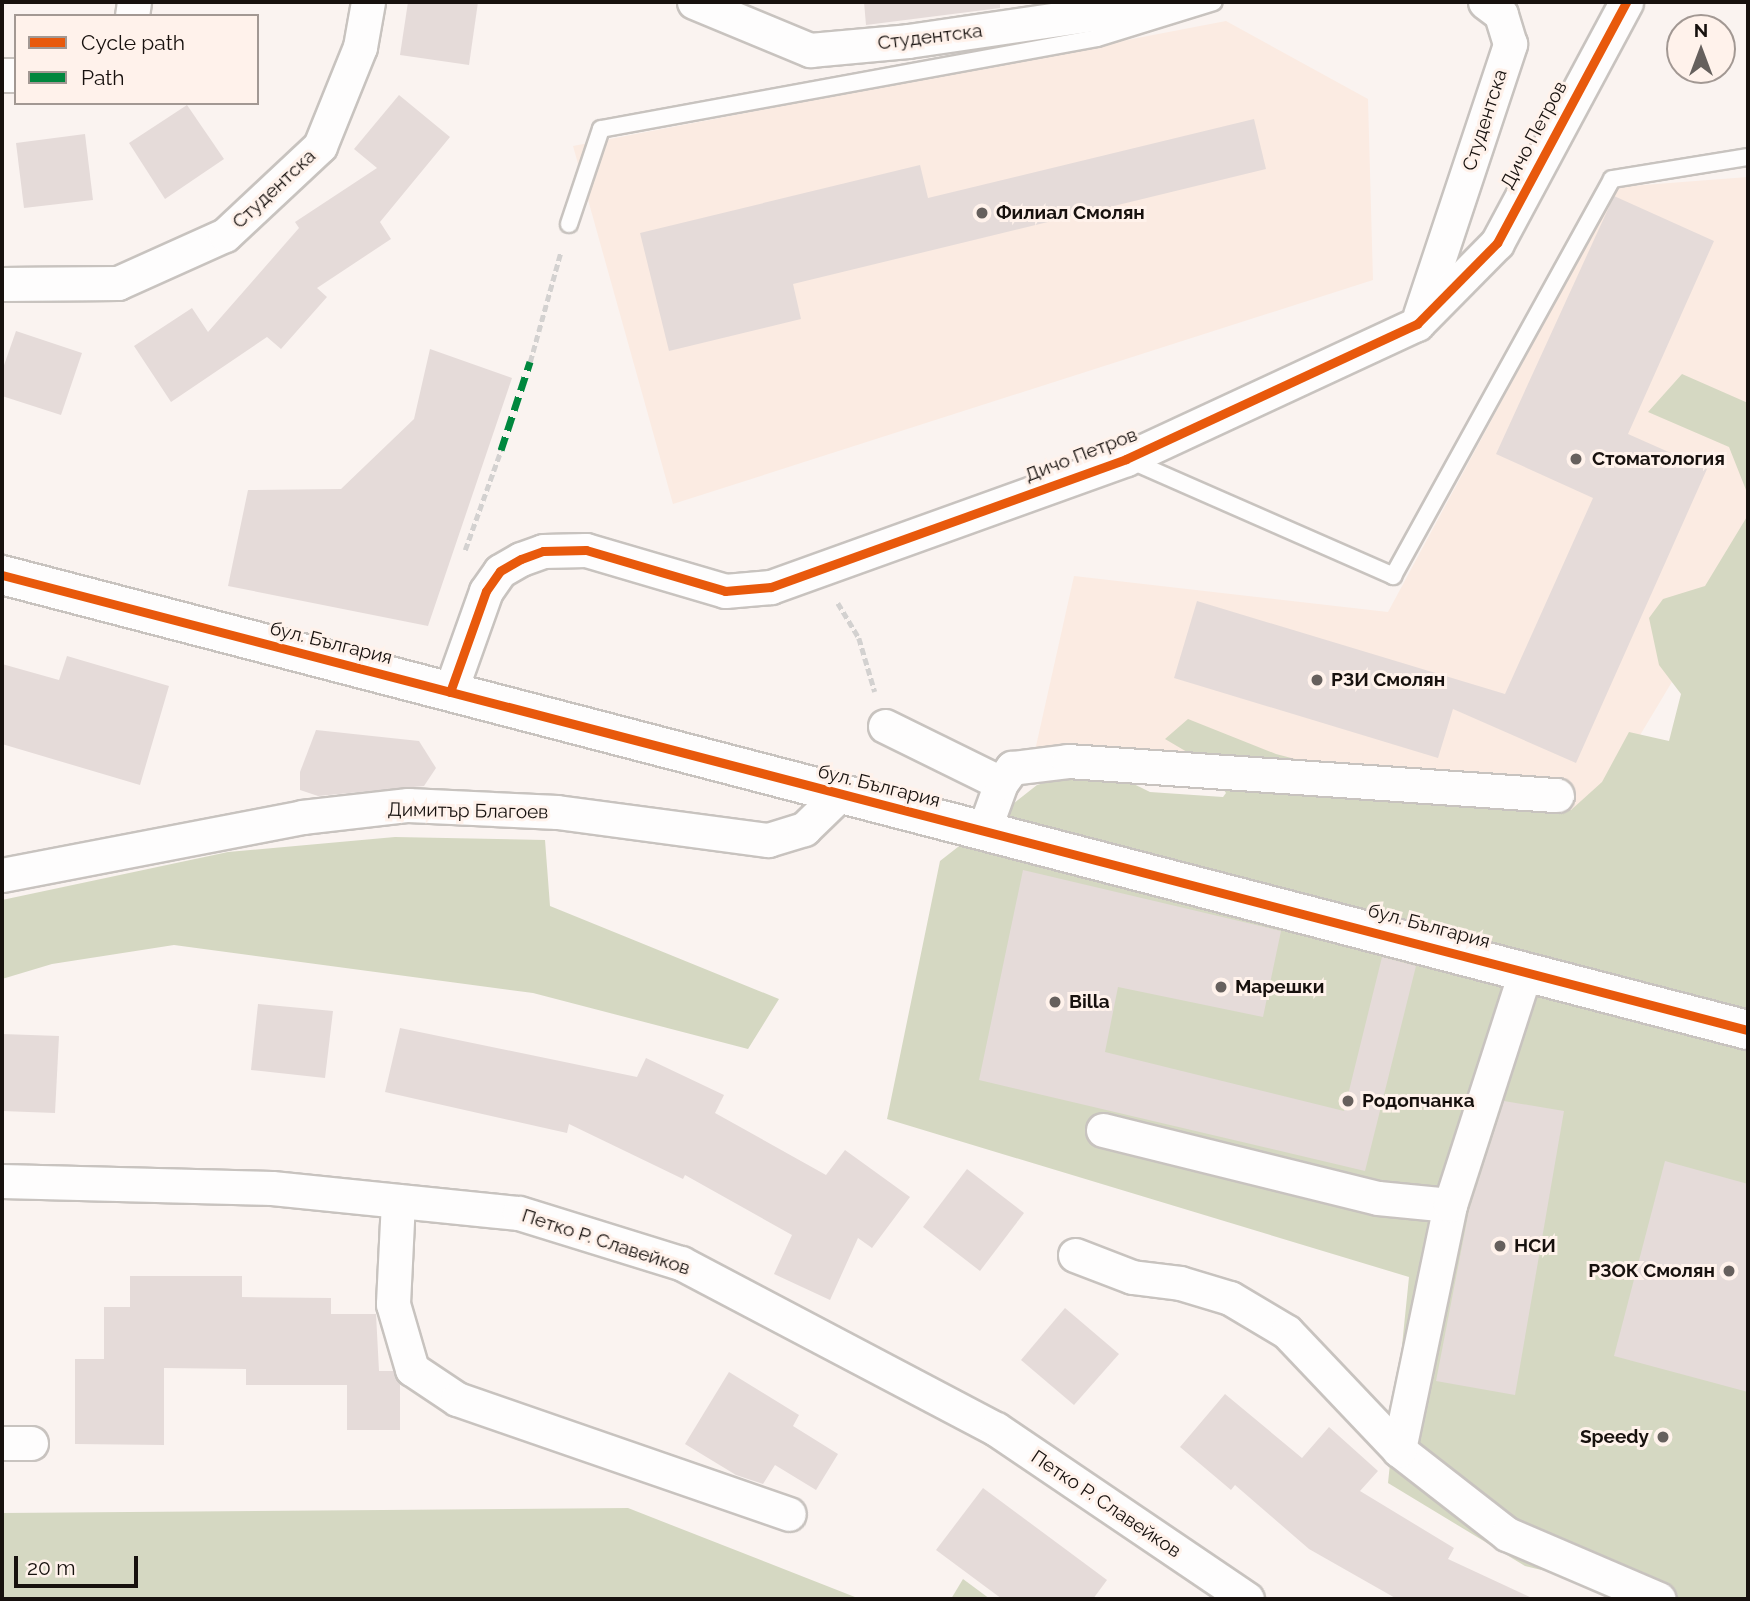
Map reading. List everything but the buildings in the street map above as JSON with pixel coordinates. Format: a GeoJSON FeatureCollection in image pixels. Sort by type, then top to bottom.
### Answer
{"type":"FeatureCollection","features":[{"type":"Feature","properties":{"kind":"street","name":"Студентска"},"geometry":{"type":"LineString","coordinates":[[2,284],[118,283],[225,234],[320,146],[360,47],[368,2]]}},
{"type":"Feature","properties":{"kind":"street","name":"Студентска"},"geometry":{"type":"LineString","coordinates":[[694,2],[810,50],[908,41],[1174,2]]}},
{"type":"Feature","properties":{"kind":"street","name":"Студентска"},"geometry":{"type":"LineString","coordinates":[[1417,324],[1510,44],[1501,14],[1485,2]]}},
{"type":"Feature","properties":{"kind":"street","name":"Дичо Петров"},"geometry":{"type":"LineString","coordinates":[[450,692],[486,591],[500,572],[543,551],[586,550],[725,591],[771,587],[1126,459],[1417,324],[1497,243],[1626,2]]}},
{"type":"Feature","properties":{"kind":"street","name":"бул. България"},"geometry":{"type":"LineString","coordinates":[[2,575],[1748,1030]]}},
{"type":"Feature","properties":{"kind":"street"},"geometry":{"type":"LineString","coordinates":[[885,726],[1001,783]]}},
{"type":"Feature","properties":{"kind":"street"},"geometry":{"type":"LineString","coordinates":[[984,830],[1001,783],[1012,768],[1068,761],[1557,795]]}},
{"type":"Feature","properties":{"kind":"street","name":"Димитър Благоев"},"geometry":{"type":"LineString","coordinates":[[2,875],[302,817],[408,806],[557,812],[768,840],[804,829],[839,795]]}},
{"type":"Feature","properties":{"kind":"street"},"geometry":{"type":"LineString","coordinates":[[1399,1450],[1450,1205],[1525,971]]}},
{"type":"Feature","properties":{"kind":"street"},"geometry":{"type":"LineString","coordinates":[[1102,1130],[1378,1198],[1450,1205]]}},
{"type":"Feature","properties":{"kind":"street","name":"Петко Р. Славейков"},"geometry":{"type":"LineString","coordinates":[[2,1181],[272,1188],[519,1213],[681,1263],[996,1429],[1247,1599]]}},
{"type":"Feature","properties":{"kind":"street"},"geometry":{"type":"LineString","coordinates":[[398,1201],[393,1304],[412,1369],[457,1399],[789,1514]]}},
{"type":"Feature","properties":{"kind":"street"},"geometry":{"type":"LineString","coordinates":[[1075,1255],[1132,1277],[1180,1283],[1230,1298],[1287,1332],[1399,1450],[1507,1534],[1660,1599]]}},
{"type":"Feature","properties":{"kind":"lane"},"geometry":{"type":"LineString","coordinates":[[569,223],[601,129],[1097,38],[1214,2]]}},
{"type":"Feature","properties":{"kind":"lane"},"geometry":{"type":"LineString","coordinates":[[1126,459],[1393,576],[1612,179],[1748,157]]}},
{"type":"Feature","properties":{"kind":"path"},"geometry":{"type":"LineString","coordinates":[[530,362],[569,223]]}},
{"type":"Feature","properties":{"kind":"path"},"geometry":{"type":"LineString","coordinates":[[819,571],[859,638],[885,726]]}},
{"type":"Feature","properties":{"kind":"shaded area","name":"Филиал Смолян"},"geometry":{"type":"Polygon","coordinates":[[[1226,21],[1368,99],[1373,280],[673,504],[573,146],[1226,21]]]}},
{"type":"Feature","properties":{"kind":"shaded area"},"geometry":{"type":"Polygon","coordinates":[[[1748,177],[1748,555],[1594,812],[1030,773],[1074,576],[1388,612],[1617,187],[1748,177]]]}},
{"type":"Feature","properties":{"kind":"green space"},"geometry":{"type":"Polygon","coordinates":[[[1682,374],[1748,403],[1748,495],[1729,447],[1648,412],[1682,374]]]}},
{"type":"Feature","properties":{"kind":"green space"},"geometry":{"type":"Polygon","coordinates":[[[1748,515],[1748,1599],[1661,1599],[1525,1566],[1388,1483],[1409,1277],[887,1119],[940,861],[1037,785],[1099,767],[1150,792],[1223,797],[1226,793],[1204,762],[1165,739],[1188,719],[1276,754],[1433,795],[1530,810],[1571,810],[1602,782],[1629,732],[1669,741],[1681,694],[1659,665],[1649,618],[1663,599],[1705,586],[1748,515]]]}},
{"type":"Feature","properties":{"kind":"green space"},"geometry":{"type":"Polygon","coordinates":[[[395,837],[545,840],[550,906],[779,999],[748,1049],[533,993],[174,945],[52,964],[2,979],[2,900],[228,852],[395,837]]]}},
{"type":"Feature","properties":{"kind":"green space"},"geometry":{"type":"Polygon","coordinates":[[[628,1508],[860,1599],[2,1599],[2,1513],[628,1508]]]}},
{"type":"Feature","properties":{"kind":"green space"},"geometry":{"type":"Polygon","coordinates":[[[963,1579],[990,1599],[951,1599],[963,1579]]]}},
{"type":"Feature","properties":{"kind":"marked path"},"geometry":{"type":"LineString","coordinates":[[501,450],[530,362]]}},
{"type":"Feature","properties":{"kind":"cycle path"},"geometry":{"type":"LineString","coordinates":[[450,692],[486,591],[500,571],[521,559],[543,551],[586,550],[725,591],[771,587],[1126,459],[1417,324],[1497,243],[1626,2]]}},
{"type":"Feature","properties":{"kind":"cycle path"},"geometry":{"type":"LineString","coordinates":[[2,575],[1748,1030]]}},
{"type":"Feature","properties":{"kind":"place","name":"Филиал Смолян"},"geometry":{"type":"Point","coordinates":[982,213]}},
{"type":"Feature","properties":{"kind":"place","name":"Стоматология"},"geometry":{"type":"Point","coordinates":[1576,459]}},
{"type":"Feature","properties":{"kind":"place","name":"РЗИ Смолян"},"geometry":{"type":"Point","coordinates":[1317,680]}},
{"type":"Feature","properties":{"kind":"place","name":"Марешки"},"geometry":{"type":"Point","coordinates":[1221,987]}},
{"type":"Feature","properties":{"kind":"place","name":"Billa"},"geometry":{"type":"Point","coordinates":[1055,1002]}},
{"type":"Feature","properties":{"kind":"place","name":"Родопчанка"},"geometry":{"type":"Point","coordinates":[1348,1101]}},
{"type":"Feature","properties":{"kind":"place","name":"НСИ"},"geometry":{"type":"Point","coordinates":[1500,1246]}},
{"type":"Feature","properties":{"kind":"place","name":"РЗОК Смолян"},"geometry":{"type":"Point","coordinates":[1729,1271]}},
{"type":"Feature","properties":{"kind":"place","name":"Speedy"},"geometry":{"type":"Point","coordinates":[1663,1437]}}]}
